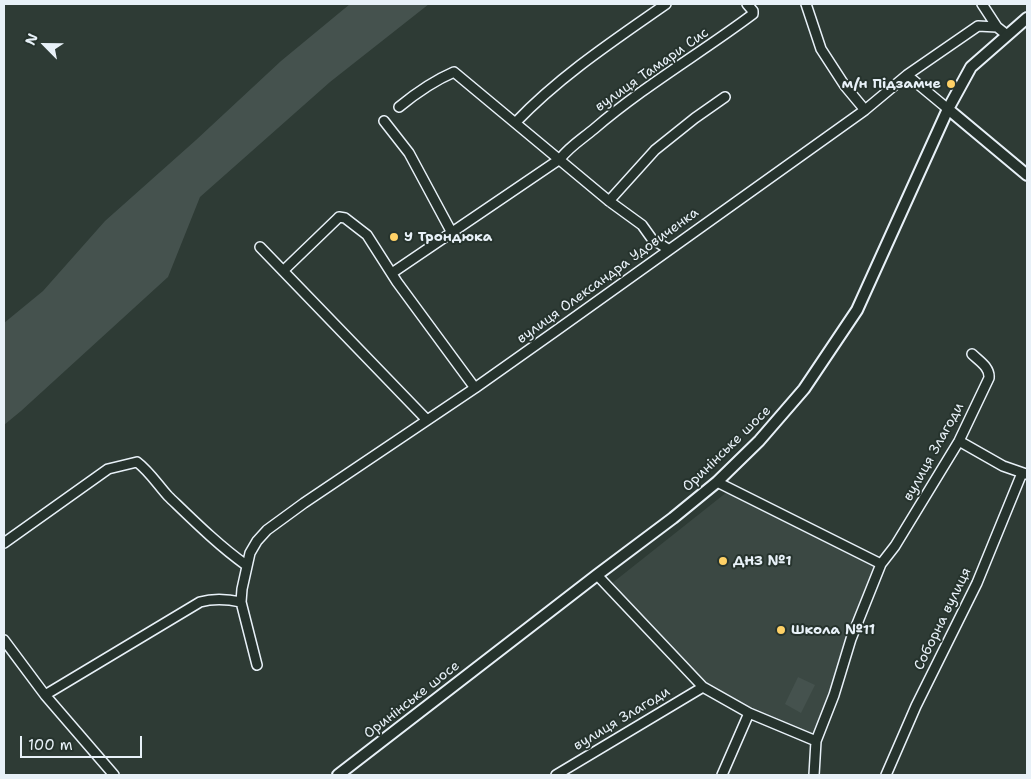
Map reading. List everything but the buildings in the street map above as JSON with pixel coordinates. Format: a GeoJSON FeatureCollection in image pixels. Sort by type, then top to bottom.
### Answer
{"type":"FeatureCollection","features":[{"type":"Feature","properties":{"kind":"main road"},"geometry":{"type":"LineString","coordinates":[[1007,35],[1027,18]]}},
{"type":"Feature","properties":{"kind":"main road","name":"Оринінське шосе"},"geometry":{"type":"LineString","coordinates":[[338,775],[597,575],[674,518],[717,482],[759,441],[804,389],[856,310],[948,109],[971,67],[1007,35]]}},
{"type":"Feature","properties":{"kind":"main road"},"geometry":{"type":"LineString","coordinates":[[948,109],[1027,174]]}},
{"type":"Feature","properties":{"kind":"street"},"geometry":{"type":"LineString","coordinates":[[516,122],[538,99],[581,64],[666,4]]}},
{"type":"Feature","properties":{"kind":"street","name":"вулиця Тамари Сис"},"geometry":{"type":"LineString","coordinates":[[560,159],[572,146],[627,102],[719,40],[753,14],[753,11],[747,4]]}},
{"type":"Feature","properties":{"kind":"street"},"geometry":{"type":"LineString","coordinates":[[806,4],[821,49],[845,86],[865,110]]}},
{"type":"Feature","properties":{"kind":"street"},"geometry":{"type":"LineString","coordinates":[[982,4],[997,26],[1007,35]]}},
{"type":"Feature","properties":{"kind":"street","name":"вулиця Олександра Удовиченка"},"geometry":{"type":"LineString","coordinates":[[257,665],[241,602],[246,565],[250,553],[257,541],[267,530],[304,502],[475,388],[865,110],[907,75],[978,26],[997,26]]}},
{"type":"Feature","properties":{"kind":"street"},"geometry":{"type":"LineString","coordinates":[[399,107],[420,91],[454,72],[609,201],[642,225],[652,239],[668,249]]}},
{"type":"Feature","properties":{"kind":"street"},"geometry":{"type":"LineString","coordinates":[[907,75],[948,109]]}},
{"type":"Feature","properties":{"kind":"street"},"geometry":{"type":"LineString","coordinates":[[609,201],[655,150],[725,97]]}},
{"type":"Feature","properties":{"kind":"street"},"geometry":{"type":"LineString","coordinates":[[384,121],[408,153],[452,233]]}},
{"type":"Feature","properties":{"kind":"street"},"geometry":{"type":"LineString","coordinates":[[392,274],[560,159]]}},
{"type":"Feature","properties":{"kind":"street"},"geometry":{"type":"LineString","coordinates":[[283,271],[337,219],[342,217],[367,234],[392,274],[475,388]]}},
{"type":"Feature","properties":{"kind":"street"},"geometry":{"type":"LineString","coordinates":[[260,247],[427,420]]}},
{"type":"Feature","properties":{"kind":"street","name":"вулиця Злагоди"},"geometry":{"type":"LineString","coordinates":[[814,775],[816,741],[834,695],[851,639],[881,564],[892,551],[959,441],[990,375],[987,368],[972,354]]}},
{"type":"Feature","properties":{"kind":"street","name":"Соборна вулиця"},"geometry":{"type":"LineString","coordinates":[[886,775],[916,706],[977,584],[1024,474],[1003,466],[959,441]]}},
{"type":"Feature","properties":{"kind":"street"},"geometry":{"type":"LineString","coordinates":[[4,543],[108,469],[137,462],[143,466],[167,495],[220,545],[246,565]]}},
{"type":"Feature","properties":{"kind":"street"},"geometry":{"type":"LineString","coordinates":[[717,482],[881,564]]}},
{"type":"Feature","properties":{"kind":"street"},"geometry":{"type":"LineString","coordinates":[[597,575],[702,687],[749,713],[816,741]]}},
{"type":"Feature","properties":{"kind":"street"},"geometry":{"type":"LineString","coordinates":[[45,694],[195,604],[208,600],[228,599],[241,602]]}},
{"type":"Feature","properties":{"kind":"street"},"geometry":{"type":"LineString","coordinates":[[4,640],[45,694],[114,775]]}},
{"type":"Feature","properties":{"kind":"street","name":"вулиця Злагоди"},"geometry":{"type":"LineString","coordinates":[[556,775],[702,687]]}},
{"type":"Feature","properties":{"kind":"street"},"geometry":{"type":"LineString","coordinates":[[722,775],[749,713]]}},
{"type":"Feature","properties":{"kind":"shaded area"},"geometry":{"type":"Polygon","coordinates":[[[350,4],[429,4],[330,82],[200,197],[168,277],[4,425],[4,323],[43,291],[105,221],[281,61],[350,4]]]}},
{"type":"Feature","properties":{"kind":"shaded area"},"geometry":{"type":"Polygon","coordinates":[[[727,492],[878,568],[847,637],[830,694],[814,735],[751,709],[705,684],[611,584],[727,492]]]}},
{"type":"Feature","properties":{"kind":"shaded area"},"geometry":{"type":"Polygon","coordinates":[[[798,677],[815,685],[801,713],[785,704],[798,677]]]}},
{"type":"Feature","properties":{"kind":"place","name":"м/н Підзамче"},"geometry":{"type":"Point","coordinates":[951,84]}},
{"type":"Feature","properties":{"kind":"place","name":"У Трондюка"},"geometry":{"type":"Point","coordinates":[394,237]}},
{"type":"Feature","properties":{"kind":"place","name":"ДНЗ №1"},"geometry":{"type":"Point","coordinates":[723,561]}},
{"type":"Feature","properties":{"kind":"place","name":"Школа №11"},"geometry":{"type":"Point","coordinates":[781,630]}}]}
